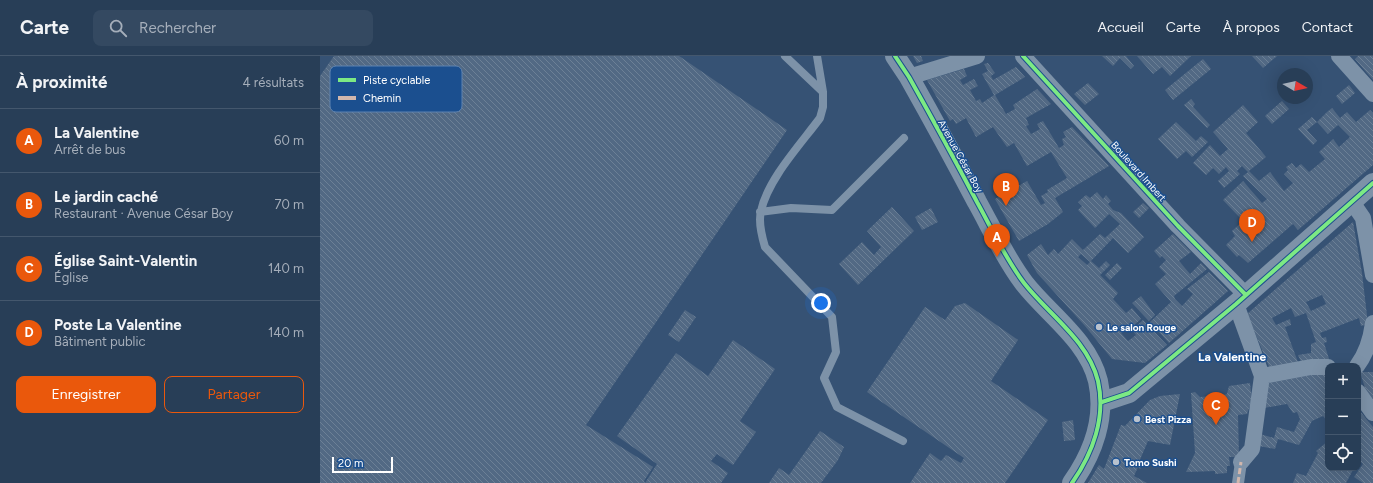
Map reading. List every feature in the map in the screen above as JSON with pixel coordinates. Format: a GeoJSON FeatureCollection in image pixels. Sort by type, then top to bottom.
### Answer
{"type":"FeatureCollection","features":[{"type":"Feature","properties":{"kind":"street","name":"Avenue César Boy"},"geometry":{"type":"LineString","coordinates":[[895,56],[1004,251],[1024,283],[1086,354],[1097,379],[1102,402]]}},
{"type":"Feature","properties":{"kind":"street"},"geometry":{"type":"LineString","coordinates":[[908,77],[978,56]]}},
{"type":"Feature","properties":{"kind":"street","name":"Boulevard Imbert"},"geometry":{"type":"LineString","coordinates":[[1023,56],[1178,226],[1240,299]]}},
{"type":"Feature","properties":{"kind":"street"},"geometry":{"type":"LineString","coordinates":[[1339,56],[1373,94]]}},
{"type":"Feature","properties":{"kind":"street"},"geometry":{"type":"LineString","coordinates":[[1072,483],[1089,453],[1098,424],[1102,402],[1129,393],[1373,183]]}},
{"type":"Feature","properties":{"kind":"street"},"geometry":{"type":"LineString","coordinates":[[1352,202],[1363,218],[1373,275]]}},
{"type":"Feature","properties":{"kind":"street"},"geometry":{"type":"LineString","coordinates":[[1238,483],[1241,462],[1252,449],[1262,376],[1240,299]]}},
{"type":"Feature","properties":{"kind":"street"},"geometry":{"type":"LineString","coordinates":[[1359,363],[1369,341],[1373,323]]}},
{"type":"Feature","properties":{"kind":"street"},"geometry":{"type":"LineString","coordinates":[[1262,376],[1312,367],[1325,367]]}},
{"type":"Feature","properties":{"kind":"street"},"geometry":{"type":"LineString","coordinates":[[1361,396],[1373,413]]}},
{"type":"Feature","properties":{"kind":"lane"},"geometry":{"type":"LineString","coordinates":[[785,56],[823,92]]}},
{"type":"Feature","properties":{"kind":"lane"},"geometry":{"type":"LineString","coordinates":[[817,56],[823,92],[823,107],[820,118],[773,183],[760,212],[762,236],[766,247],[832,316],[836,352],[824,378],[837,407],[903,441]]}},
{"type":"Feature","properties":{"kind":"lane"},"geometry":{"type":"LineString","coordinates":[[760,212],[791,208],[832,210],[904,138]]}},
{"type":"Feature","properties":{"kind":"building"},"geometry":{"type":"Polygon","coordinates":[[[334,56],[679,56],[787,130],[586,425],[653,467],[644,481],[645,483],[320,483],[320,76],[334,56]]]}},
{"type":"Feature","properties":{"kind":"building"},"geometry":{"type":"Polygon","coordinates":[[[913,56],[921,56],[923,61],[917,63],[913,56]]]}},
{"type":"Feature","properties":{"kind":"building"},"geometry":{"type":"Polygon","coordinates":[[[1102,56],[1126,56],[1134,66],[1131,69],[1120,58],[1113,66],[1102,56]]]}},
{"type":"Feature","properties":{"kind":"building"},"geometry":{"type":"Polygon","coordinates":[[[1137,56],[1191,56],[1170,76],[1162,67],[1153,74],[1137,56]]]}},
{"type":"Feature","properties":{"kind":"building"},"geometry":{"type":"Polygon","coordinates":[[[1252,56],[1277,56],[1263,68],[1252,56]]]}},
{"type":"Feature","properties":{"kind":"building"},"geometry":{"type":"Polygon","coordinates":[[[1358,56],[1373,56],[1373,80],[1355,59],[1358,56]]]}},
{"type":"Feature","properties":{"kind":"building"},"geometry":{"type":"Polygon","coordinates":[[[1203,59],[1211,69],[1173,100],[1165,90],[1203,59]]]}},
{"type":"Feature","properties":{"kind":"building"},"geometry":{"type":"Polygon","coordinates":[[[988,63],[995,73],[991,76],[993,80],[1016,67],[1025,77],[995,95],[1006,114],[1015,109],[1013,105],[1037,89],[1051,104],[1026,118],[1029,125],[1026,126],[1031,134],[1040,129],[1037,124],[1043,121],[1059,148],[1064,145],[1062,139],[1066,137],[1063,132],[1072,127],[1109,166],[1055,198],[1063,212],[1048,224],[1019,241],[995,199],[1027,181],[1041,205],[1045,203],[1041,196],[1048,192],[1047,190],[1067,178],[1051,152],[1027,166],[1014,143],[1007,147],[993,127],[976,137],[966,118],[956,124],[953,119],[950,121],[927,80],[964,69],[967,76],[960,80],[963,85],[974,79],[978,86],[970,90],[976,101],[980,99],[982,103],[994,95],[982,74],[988,71],[984,64],[988,63]]]}},
{"type":"Feature","properties":{"kind":"building"},"geometry":{"type":"Polygon","coordinates":[[[1088,83],[1099,94],[1085,105],[1074,94],[1088,83]]]}},
{"type":"Feature","properties":{"kind":"building"},"geometry":{"type":"Polygon","coordinates":[[[1349,85],[1355,93],[1342,104],[1336,96],[1349,85]]]}},
{"type":"Feature","properties":{"kind":"building"},"geometry":{"type":"Polygon","coordinates":[[[1191,99],[1195,104],[1193,107],[1210,125],[1207,128],[1184,105],[1191,99]]]}},
{"type":"Feature","properties":{"kind":"building"},"geometry":{"type":"Polygon","coordinates":[[[1279,104],[1285,104],[1289,109],[1272,124],[1265,116],[1279,104]]]}},
{"type":"Feature","properties":{"kind":"building"},"geometry":{"type":"Polygon","coordinates":[[[1243,105],[1258,122],[1246,133],[1266,157],[1249,171],[1259,181],[1270,172],[1284,191],[1293,183],[1284,174],[1288,170],[1286,167],[1292,163],[1296,168],[1301,164],[1309,172],[1325,159],[1319,152],[1333,139],[1339,147],[1350,137],[1338,125],[1328,134],[1317,122],[1327,112],[1332,108],[1340,118],[1347,112],[1356,122],[1370,110],[1373,113],[1373,165],[1298,230],[1293,224],[1248,263],[1239,255],[1237,257],[1226,245],[1235,236],[1232,231],[1243,221],[1223,200],[1243,181],[1262,203],[1267,199],[1243,176],[1248,172],[1242,166],[1237,171],[1240,174],[1224,188],[1218,181],[1229,171],[1226,167],[1219,174],[1213,168],[1206,175],[1193,163],[1210,145],[1220,156],[1228,149],[1213,132],[1243,105]]]}},
{"type":"Feature","properties":{"kind":"building"},"geometry":{"type":"Polygon","coordinates":[[[1312,117],[1317,122],[1307,130],[1317,141],[1313,145],[1298,129],[1312,117]]]}},
{"type":"Feature","properties":{"kind":"building"},"geometry":{"type":"Polygon","coordinates":[[[1176,122],[1196,141],[1201,136],[1208,142],[1192,157],[1186,151],[1177,159],[1158,139],[1176,122]]]}},
{"type":"Feature","properties":{"kind":"building"},"geometry":{"type":"Polygon","coordinates":[[[1097,192],[1103,199],[1106,195],[1111,201],[1108,204],[1113,210],[1121,213],[1144,237],[1128,253],[1113,238],[1091,261],[1099,268],[1106,261],[1110,265],[1100,275],[1118,293],[1113,299],[1126,313],[1132,308],[1141,319],[1126,332],[1121,333],[1128,341],[1136,335],[1132,330],[1143,320],[1167,345],[1145,363],[1112,359],[1085,326],[1037,273],[1027,255],[1041,244],[1048,255],[1054,249],[1058,254],[1072,239],[1083,250],[1100,234],[1105,238],[1120,224],[1109,214],[1095,228],[1078,210],[1082,206],[1078,202],[1086,195],[1090,198],[1097,192]],[[1081,254],[1078,257],[1087,265],[1090,262],[1081,254]]]}},
{"type":"Feature","properties":{"kind":"building"},"geometry":{"type":"Polygon","coordinates":[[[1143,203],[1149,208],[1139,218],[1133,212],[1143,203]]]}},
{"type":"Feature","properties":{"kind":"building"},"geometry":{"type":"Polygon","coordinates":[[[892,207],[914,231],[858,285],[839,264],[862,242],[874,255],[881,247],[867,231],[892,207]]]}},
{"type":"Feature","properties":{"kind":"building"},"geometry":{"type":"Polygon","coordinates":[[[931,208],[938,222],[922,230],[915,217],[931,208]]]}},
{"type":"Feature","properties":{"kind":"building"},"geometry":{"type":"Polygon","coordinates":[[[1353,222],[1362,273],[1368,324],[1361,326],[1359,318],[1320,333],[1322,338],[1326,337],[1327,342],[1324,343],[1330,362],[1302,364],[1298,355],[1311,353],[1311,344],[1316,342],[1306,313],[1295,317],[1291,308],[1272,318],[1276,325],[1290,319],[1291,325],[1285,327],[1299,365],[1270,369],[1247,314],[1353,222]],[[1322,295],[1306,302],[1311,311],[1326,304],[1322,295]]]}},
{"type":"Feature","properties":{"kind":"building"},"geometry":{"type":"Polygon","coordinates":[[[1173,234],[1191,252],[1179,261],[1190,274],[1201,263],[1207,269],[1174,296],[1175,299],[1182,306],[1193,294],[1187,289],[1209,272],[1228,291],[1169,343],[1150,322],[1171,302],[1155,284],[1166,274],[1159,267],[1166,260],[1162,256],[1160,258],[1154,251],[1173,234]]]}},
{"type":"Feature","properties":{"kind":"building"},"geometry":{"type":"Polygon","coordinates":[[[1117,263],[1122,268],[1110,280],[1105,275],[1117,263]]]}},
{"type":"Feature","properties":{"kind":"building"},"geometry":{"type":"Polygon","coordinates":[[[1141,296],[1155,315],[1149,321],[1132,303],[1141,296]]]}},
{"type":"Feature","properties":{"kind":"building"},"geometry":{"type":"Polygon","coordinates":[[[965,303],[1018,340],[991,381],[1048,420],[1005,483],[910,483],[930,453],[941,461],[946,455],[961,463],[964,458],[867,392],[925,307],[945,320],[955,306],[965,303]]]}},
{"type":"Feature","properties":{"kind":"building"},"geometry":{"type":"Polygon","coordinates":[[[685,310],[696,317],[679,342],[668,335],[685,310]]]}},
{"type":"Feature","properties":{"kind":"building"},"geometry":{"type":"Polygon","coordinates":[[[733,340],[775,369],[740,421],[756,432],[733,465],[717,454],[711,461],[728,473],[721,483],[645,483],[657,464],[617,436],[676,353],[708,376],[733,340]]]}},
{"type":"Feature","properties":{"kind":"building"},"geometry":{"type":"Polygon","coordinates":[[[1325,371],[1325,418],[1323,416],[1312,421],[1299,445],[1278,439],[1275,449],[1259,446],[1260,434],[1274,438],[1277,427],[1294,432],[1300,419],[1297,412],[1293,413],[1287,404],[1264,408],[1267,381],[1325,371]]]}},
{"type":"Feature","properties":{"kind":"building"},"geometry":{"type":"Polygon","coordinates":[[[1361,372],[1373,372],[1373,399],[1365,388],[1361,372]]]}},
{"type":"Feature","properties":{"kind":"building"},"geometry":{"type":"Polygon","coordinates":[[[1250,383],[1252,400],[1247,414],[1238,415],[1239,457],[1229,457],[1230,466],[1227,466],[1227,473],[1215,474],[1215,471],[1186,472],[1195,453],[1191,393],[1195,392],[1200,397],[1224,395],[1227,394],[1229,386],[1250,383]]]}},
{"type":"Feature","properties":{"kind":"building"},"geometry":{"type":"Polygon","coordinates":[[[1180,394],[1170,445],[1148,441],[1139,462],[1142,464],[1140,469],[1138,467],[1134,476],[1147,483],[1088,483],[1099,465],[1104,469],[1121,425],[1125,426],[1150,400],[1160,396],[1180,394]]]}},
{"type":"Feature","properties":{"kind":"building"},"geometry":{"type":"Polygon","coordinates":[[[1361,413],[1373,427],[1373,483],[1363,483],[1354,477],[1358,471],[1361,471],[1363,464],[1361,462],[1361,413]]]}},
{"type":"Feature","properties":{"kind":"building"},"geometry":{"type":"Polygon","coordinates":[[[1073,420],[1075,440],[1064,441],[1062,422],[1073,420]]]}},
{"type":"Feature","properties":{"kind":"building"},"geometry":{"type":"Polygon","coordinates":[[[820,431],[844,447],[838,460],[821,483],[769,483],[779,468],[789,475],[820,431]]]}},
{"type":"Feature","properties":{"kind":"building"},"geometry":{"type":"Polygon","coordinates":[[[1325,444],[1325,471],[1352,471],[1346,483],[1293,483],[1297,473],[1306,476],[1318,453],[1316,451],[1325,444]]]}},
{"type":"Feature","properties":{"kind":"marked path"},"geometry":{"type":"LineString","coordinates":[[1238,483],[1241,462]]}},
{"type":"Feature","properties":{"kind":"cycle path"},"geometry":{"type":"LineString","coordinates":[[895,56],[918,92],[1011,264],[1024,283],[1077,340],[1093,366],[1098,381],[1100,394],[1099,421],[1092,447],[1072,483]]}},
{"type":"Feature","properties":{"kind":"cycle path"},"geometry":{"type":"LineString","coordinates":[[1023,56],[1178,226],[1245,294]]}},
{"type":"Feature","properties":{"kind":"cycle path"},"geometry":{"type":"LineString","coordinates":[[1102,402],[1129,393],[1236,304],[1373,183]]}},
{"type":"Feature","properties":{"kind":"place","name":"Le jardin caché"},"geometry":{"type":"Point","coordinates":[1006,206]}},
{"type":"Feature","properties":{"kind":"place","name":"Poste La Valentine"},"geometry":{"type":"Point","coordinates":[1252,242]}},
{"type":"Feature","properties":{"kind":"place","name":"La Valentine"},"geometry":{"type":"Point","coordinates":[997,257]}},
{"type":"Feature","properties":{"kind":"place","name":"Le salon Rouge"},"geometry":{"type":"Point","coordinates":[1099,327]}},
{"type":"Feature","properties":{"kind":"place","name":"Best Pizza"},"geometry":{"type":"Point","coordinates":[1137,419]}},
{"type":"Feature","properties":{"kind":"place","name":"Église Saint-Valentin"},"geometry":{"type":"Point","coordinates":[1216,425]}},
{"type":"Feature","properties":{"kind":"place","name":"Tomo Sushi"},"geometry":{"type":"Point","coordinates":[1116,462]}},
{"type":"Feature","properties":{"kind":"district","name":"La Valentine"},"geometry":{"type":"Point","coordinates":[1232,357]}}]}
